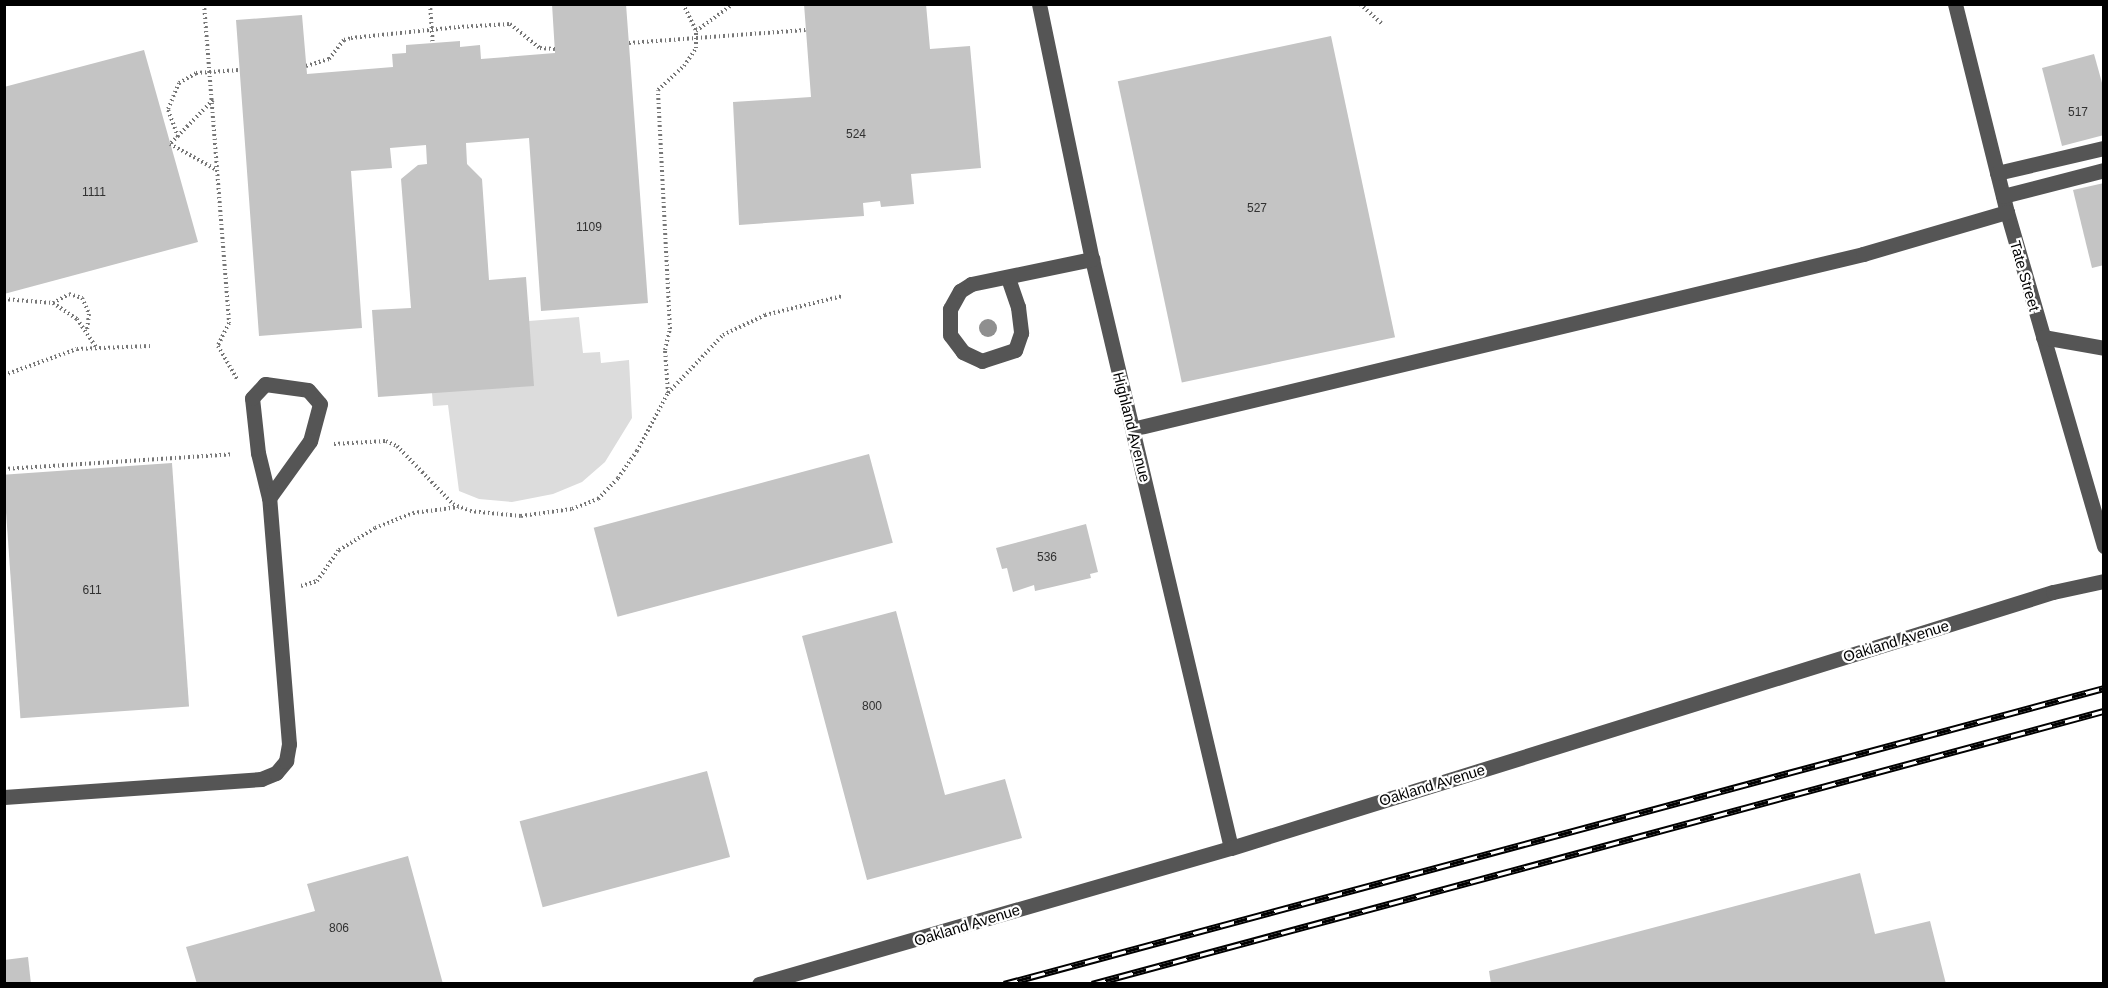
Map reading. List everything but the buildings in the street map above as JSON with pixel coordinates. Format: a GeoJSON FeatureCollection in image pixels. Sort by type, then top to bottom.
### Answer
{"type":"FeatureCollection","features":[{"type":"Feature","properties":{"kind":"street","name":"Highland Avenue"},"geometry":{"type":"LineString","coordinates":[[1039,4],[1092,259],[1231,848]]}},
{"type":"Feature","properties":{"kind":"street","name":"Tate Street"},"geometry":{"type":"LineString","coordinates":[[1955,4],[2007,212],[2043,337],[2097,497],[2103,546]]}},
{"type":"Feature","properties":{"kind":"street"},"geometry":{"type":"LineString","coordinates":[[1997,173],[2103,148]]}},
{"type":"Feature","properties":{"kind":"street"},"geometry":{"type":"LineString","coordinates":[[2003,196],[2103,170]]}},
{"type":"Feature","properties":{"kind":"street"},"geometry":{"type":"LineString","coordinates":[[1132,429],[1863,254],[2007,212]]}},
{"type":"Feature","properties":{"kind":"street"},"geometry":{"type":"LineString","coordinates":[[1008,278],[1018,308],[1021,333],[1015,350],[982,361],[963,352],[950,335],[950,309],[960,291],[971,284],[1092,259]]}},
{"type":"Feature","properties":{"kind":"street"},"geometry":{"type":"LineString","coordinates":[[2043,337],[2103,348]]}},
{"type":"Feature","properties":{"kind":"street"},"geometry":{"type":"LineString","coordinates":[[4,797],[261,779],[276,773],[286,761],[289,744],[269,498],[258,453],[252,398],[265,384],[308,390],[320,404],[310,441],[269,498]]}},
{"type":"Feature","properties":{"kind":"street","name":"Oakland Avenue"},"geometry":{"type":"LineString","coordinates":[[759,984],[1231,848],[2041,596],[2103,581]]}},
{"type":"Feature","properties":{"kind":"path"},"geometry":{"type":"LineString","coordinates":[[204,4],[229,323],[218,346],[252,398]]}},
{"type":"Feature","properties":{"kind":"path"},"geometry":{"type":"LineString","coordinates":[[430,4],[433,43]]}},
{"type":"Feature","properties":{"kind":"path"},"geometry":{"type":"LineString","coordinates":[[668,393],[665,350],[670,329],[658,90],[684,66],[696,48],[696,31],[683,4]]}},
{"type":"Feature","properties":{"kind":"path"},"geometry":{"type":"LineString","coordinates":[[696,31],[733,4]]}},
{"type":"Feature","properties":{"kind":"path"},"geometry":{"type":"LineString","coordinates":[[1360,4],[1383,25]]}},
{"type":"Feature","properties":{"kind":"path"},"geometry":{"type":"LineString","coordinates":[[306,66],[328,59],[344,40],[432,29],[510,24],[540,48],[555,49]]}},
{"type":"Feature","properties":{"kind":"path"},"geometry":{"type":"LineString","coordinates":[[629,43],[806,30]]}},
{"type":"Feature","properties":{"kind":"path"},"geometry":{"type":"LineString","coordinates":[[178,136],[168,109],[173,91],[187,77],[239,70]]}},
{"type":"Feature","properties":{"kind":"path"},"geometry":{"type":"LineString","coordinates":[[213,100],[170,144],[218,170]]}},
{"type":"Feature","properties":{"kind":"path"},"geometry":{"type":"LineString","coordinates":[[4,299],[53,303],[69,294],[82,298],[89,314],[87,331]]}},
{"type":"Feature","properties":{"kind":"path"},"geometry":{"type":"LineString","coordinates":[[277,593],[317,582],[339,550],[375,528],[413,513],[461,507],[493,516],[521,516],[572,509],[598,499],[637,451],[668,393],[705,352],[736,327],[800,304],[843,296]]}},
{"type":"Feature","properties":{"kind":"path"},"geometry":{"type":"LineString","coordinates":[[53,303],[87,331],[96,347]]}},
{"type":"Feature","properties":{"kind":"path"},"geometry":{"type":"LineString","coordinates":[[4,375],[77,349],[150,346]]}},
{"type":"Feature","properties":{"kind":"path"},"geometry":{"type":"LineString","coordinates":[[310,441],[391,443],[461,507]]}},
{"type":"Feature","properties":{"kind":"path"},"geometry":{"type":"LineString","coordinates":[[4,469],[258,453]]}},
{"type":"Feature","properties":{"kind":"shaded area"},"geometry":{"type":"Polygon","coordinates":[[[579,317],[583,353],[600,352],[601,363],[629,360],[632,418],[605,462],[582,482],[553,494],[512,502],[479,499],[459,491],[448,405],[433,406],[432,393],[529,321],[579,317]]]}},
{"type":"Feature","properties":{"kind":"railway"},"geometry":{"type":"LineString","coordinates":[[1004,984],[2104,688]]}},
{"type":"Feature","properties":{"kind":"railway"},"geometry":{"type":"LineString","coordinates":[[1092,984],[2104,711]]}}]}
